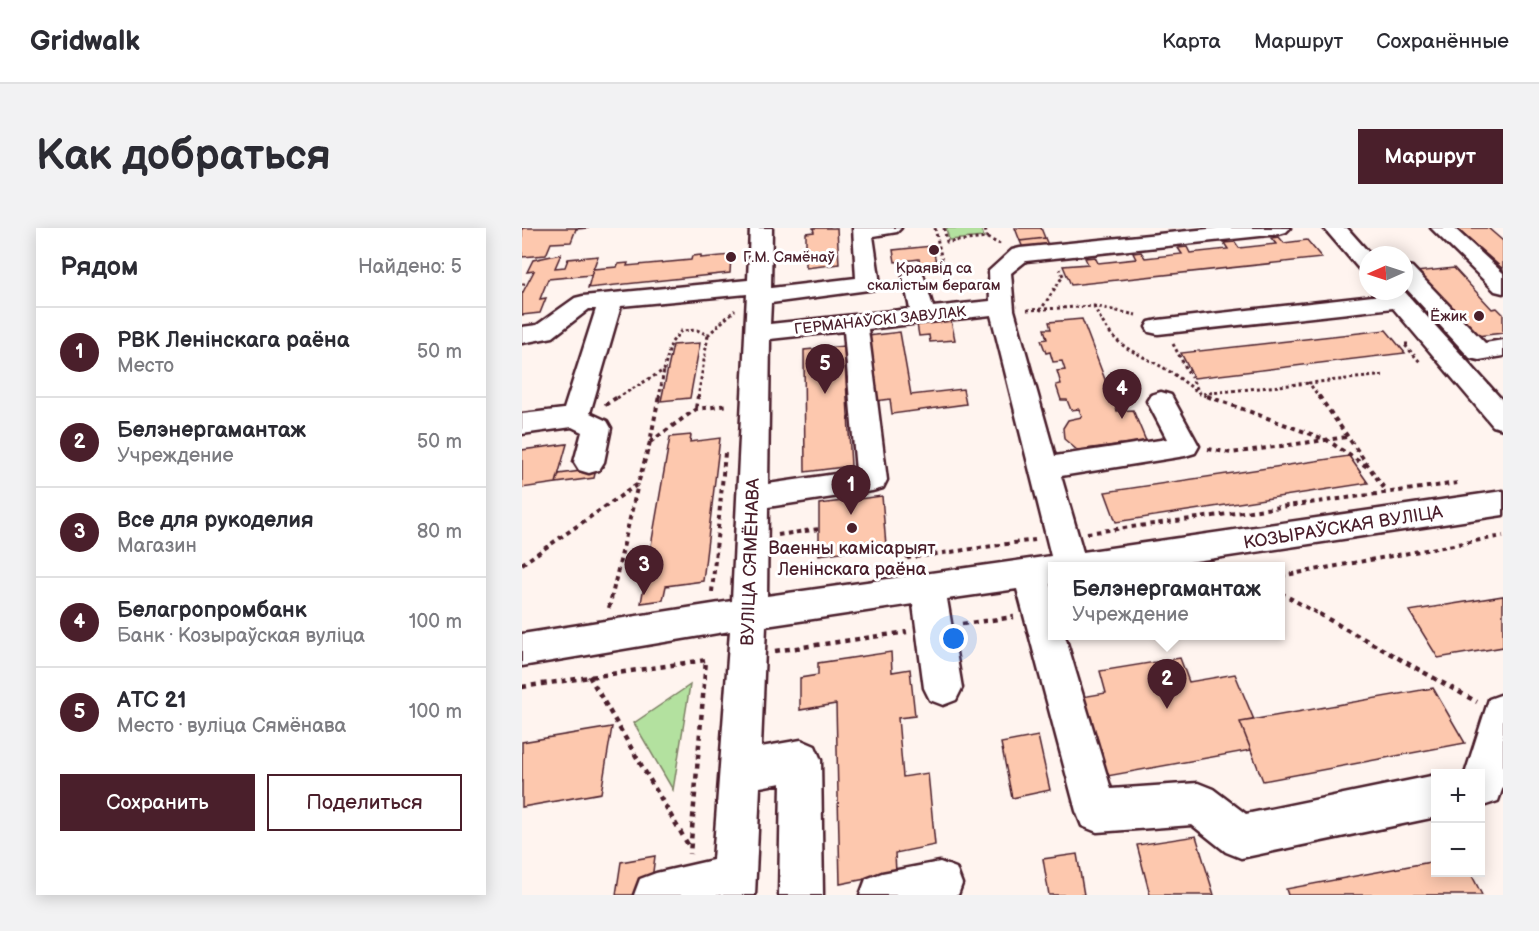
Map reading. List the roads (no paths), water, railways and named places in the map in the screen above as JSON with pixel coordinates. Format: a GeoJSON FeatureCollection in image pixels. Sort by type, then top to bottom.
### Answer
{"type":"FeatureCollection","features":[{"type":"Feature","properties":{"kind":"street","name":"ВУЛІЦА СЯМЁНАВА"},"geometry":{"type":"LineString","coordinates":[[733,886],[749,613],[753,498],[758,333],[751,297],[760,228]]}},
{"type":"Feature","properties":{"kind":"street"},"geometry":{"type":"LineString","coordinates":[[753,498],[872,480],[864,322],[868,284],[862,231],[890,228]]}},
{"type":"Feature","properties":{"kind":"street"},"geometry":{"type":"LineString","coordinates":[[1069,562],[1002,308],[1000,271],[1020,255],[1279,228]]}},
{"type":"Feature","properties":{"kind":"street"},"geometry":{"type":"LineString","coordinates":[[1335,228],[1359,255]]}},
{"type":"Feature","properties":{"kind":"street"},"geometry":{"type":"LineString","coordinates":[[1442,228],[1503,286]]}},
{"type":"Feature","properties":{"kind":"street"},"geometry":{"type":"LineString","coordinates":[[914,276],[923,315]]}},
{"type":"Feature","properties":{"kind":"street"},"geometry":{"type":"LineString","coordinates":[[1413,282],[1479,352],[1503,348]]}},
{"type":"Feature","properties":{"kind":"street"},"geometry":{"type":"LineString","coordinates":[[522,335],[544,332],[583,303],[612,300],[751,297],[868,284]]}},
{"type":"Feature","properties":{"kind":"street"},"geometry":{"type":"LineString","coordinates":[[586,414],[612,300]]}},
{"type":"Feature","properties":{"kind":"street"},"geometry":{"type":"LineString","coordinates":[[1166,335],[1372,300]]}},
{"type":"Feature","properties":{"kind":"street"},"geometry":{"type":"LineString","coordinates":[[1399,300],[1490,388],[1503,419]]}},
{"type":"Feature","properties":{"kind":"street","name":"ГЕРМАНАЎСКІ ЗАВУЛАК"},"geometry":{"type":"LineString","coordinates":[[758,333],[1002,308]]}},
{"type":"Feature","properties":{"kind":"street"},"geometry":{"type":"LineString","coordinates":[[1045,468],[1185,446],[1161,401]]}},
{"type":"Feature","properties":{"kind":"street"},"geometry":{"type":"LineString","coordinates":[[522,424],[586,414]]}},
{"type":"Feature","properties":{"kind":"street"},"geometry":{"type":"LineString","coordinates":[[586,414],[597,428],[590,462]]}},
{"type":"Feature","properties":{"kind":"street","name":"КОЗЫРАЎСКАЯ ВУЛІЦА"},"geometry":{"type":"LineString","coordinates":[[1110,562],[1503,503]]}},
{"type":"Feature","properties":{"kind":"street"},"geometry":{"type":"LineString","coordinates":[[522,650],[749,613],[1041,572],[1039,613],[1097,811],[1197,804],[1241,837],[1431,797]]}},
{"type":"Feature","properties":{"kind":"street"},"geometry":{"type":"LineString","coordinates":[[928,587],[943,688]]}},
{"type":"Feature","properties":{"kind":"street"},"geometry":{"type":"LineString","coordinates":[[1485,778],[1502,714]]}},
{"type":"Feature","properties":{"kind":"street"},"geometry":{"type":"LineString","coordinates":[[740,770],[801,760],[801,895]]}},
{"type":"Feature","properties":{"kind":"street"},"geometry":{"type":"LineString","coordinates":[[678,877],[733,886]]}},
{"type":"Feature","properties":{"kind":"street"},"geometry":{"type":"LineString","coordinates":[[882,895],[940,884]]}},
{"type":"Feature","properties":{"kind":"place","name":"Краявід са скалістым берагам"},"geometry":{"type":"Point","coordinates":[934,250]}},
{"type":"Feature","properties":{"kind":"place","name":"Г.М. Сямёнаў"},"geometry":{"type":"Point","coordinates":[731,257]}},
{"type":"Feature","properties":{"kind":"place","name":"Ёжик"},"geometry":{"type":"Point","coordinates":[1479,316]}},
{"type":"Feature","properties":{"kind":"place","name":"АТС 21"},"geometry":{"type":"Point","coordinates":[825,394]}},
{"type":"Feature","properties":{"kind":"place","name":"Белагропромбанк"},"geometry":{"type":"Point","coordinates":[1122,419]}},
{"type":"Feature","properties":{"kind":"place","name":"РВК Ленінскага раёна"},"geometry":{"type":"Point","coordinates":[851,515]}},
{"type":"Feature","properties":{"kind":"place","name":"Ваенны камісарыят Ленінскага раёна"},"geometry":{"type":"Point","coordinates":[852,528]}},
{"type":"Feature","properties":{"kind":"place","name":"Все для рукоделия"},"geometry":{"type":"Point","coordinates":[644,595]}},
{"type":"Feature","properties":{"kind":"place","name":"Белэнергамантаж"},"geometry":{"type":"Point","coordinates":[1167,709]}}]}
